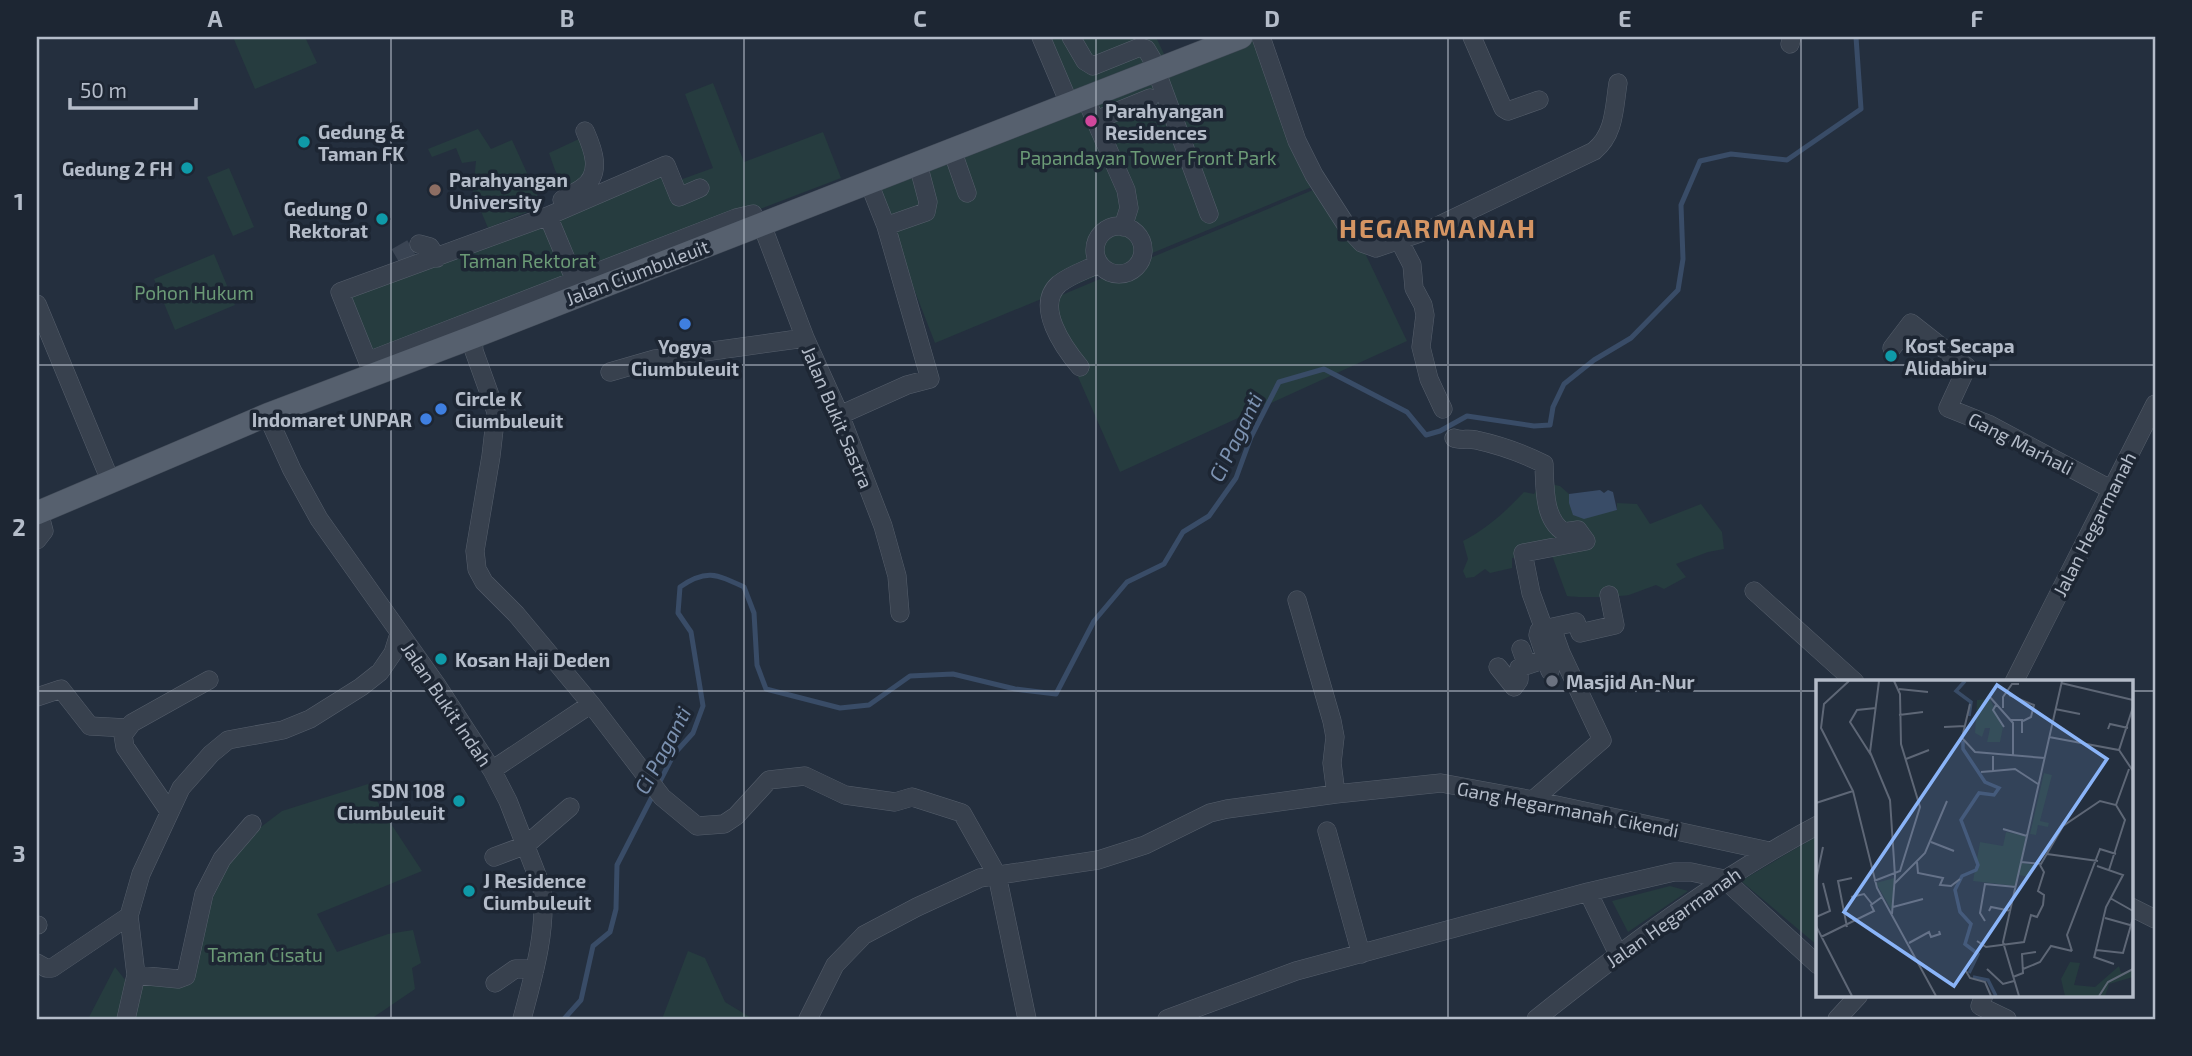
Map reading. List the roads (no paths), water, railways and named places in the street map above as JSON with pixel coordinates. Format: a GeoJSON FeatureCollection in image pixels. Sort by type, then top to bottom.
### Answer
{"type":"FeatureCollection","features":[{"type":"Feature","properties":{"kind":"main road","name":"Jalan Ciumbuleuit"},"geometry":{"type":"LineString","coordinates":[[38,513],[370,368],[681,247],[761,225],[806,197],[918,164],[1241,37]]}},
{"type":"Feature","properties":{"kind":"street"},"geometry":{"type":"LineString","coordinates":[[1041,37],[1077,100],[1096,120],[1126,190],[1129,208],[1123,227]]}},
{"type":"Feature","properties":{"kind":"street"},"geometry":{"type":"LineString","coordinates":[[1071,37],[1090,65],[1097,66],[1143,48],[1152,59],[1209,214]]}},
{"type":"Feature","properties":{"kind":"street"},"geometry":{"type":"LineString","coordinates":[[1261,37],[1297,141],[1314,175],[1348,228],[1362,243],[1376,248],[1429,230],[1594,151],[1605,142],[1611,129],[1618,83]]}},
{"type":"Feature","properties":{"kind":"street"},"geometry":{"type":"LineString","coordinates":[[1472,37],[1503,108],[1508,111],[1539,100]]}},
{"type":"Feature","properties":{"kind":"street"},"geometry":{"type":"LineString","coordinates":[[1096,120],[1150,98]]}},
{"type":"Feature","properties":{"kind":"street"},"geometry":{"type":"LineString","coordinates":[[548,216],[568,195],[590,181],[594,158],[584,131]]}},
{"type":"Feature","properties":{"kind":"street"},"geometry":{"type":"LineString","coordinates":[[952,150],[967,192]]}},
{"type":"Feature","properties":{"kind":"street"},"geometry":{"type":"LineString","coordinates":[[370,368],[340,292],[396,265],[437,258],[548,216],[666,164],[679,197],[700,188]]}},
{"type":"Feature","properties":{"kind":"street"},"geometry":{"type":"LineString","coordinates":[[886,226],[926,212],[928,202],[918,164]]}},
{"type":"Feature","properties":{"kind":"street"},"geometry":{"type":"LineString","coordinates":[[839,415],[930,379],[886,226],[861,181]]}},
{"type":"Feature","properties":{"kind":"street"},"geometry":{"type":"LineString","coordinates":[[548,216],[577,287]]}},
{"type":"Feature","properties":{"kind":"street","name":"Jalan Bukit Sastra"},"geometry":{"type":"LineString","coordinates":[[761,225],[883,526],[897,576],[900,613]]}},
{"type":"Feature","properties":{"kind":"street"},"geometry":{"type":"LineString","coordinates":[[1123,227],[1132,230],[1139,237],[1142,255],[1139,264],[1132,271],[1114,274],[1105,271],[1098,264],[1095,246],[1098,237],[1105,230],[1123,227]]}},
{"type":"Feature","properties":{"kind":"street"},"geometry":{"type":"LineString","coordinates":[[1399,240],[1412,265],[1414,288],[1423,304],[1421,347],[1429,379],[1443,409]]}},
{"type":"Feature","properties":{"kind":"street"},"geometry":{"type":"LineString","coordinates":[[419,244],[430,247],[437,258]]}},
{"type":"Feature","properties":{"kind":"street"},"geometry":{"type":"LineString","coordinates":[[1080,367],[1063,344],[1049,304],[1058,285],[1098,264]]}},
{"type":"Feature","properties":{"kind":"street"},"geometry":{"type":"LineString","coordinates":[[37,304],[110,480]]}},
{"type":"Feature","properties":{"kind":"street","name":"Gang Marhali"},"geometry":{"type":"LineString","coordinates":[[1892,348],[1911,323],[1967,367],[1948,408],[1988,424],[2112,490]]}},
{"type":"Feature","properties":{"kind":"street"},"geometry":{"type":"LineString","coordinates":[[472,329],[474,351],[496,412],[475,551],[477,569],[484,582],[516,614],[662,797],[697,826],[724,824],[736,816],[749,789],[769,780],[805,776],[845,795],[895,802],[912,797],[962,813],[998,875],[1027,1019]]}},
{"type":"Feature","properties":{"kind":"street"},"geometry":{"type":"LineString","coordinates":[[610,372],[655,359],[805,338]]}},
{"type":"Feature","properties":{"kind":"street","name":"Jalan Hegarmanah"},"geometry":{"type":"LineString","coordinates":[[2015,680],[2155,404]]}},
{"type":"Feature","properties":{"kind":"street","name":"Jalan Bukit Indah"},"geometry":{"type":"LineString","coordinates":[[267,415],[292,470],[319,519],[436,684],[492,769],[526,845],[542,888],[544,902],[535,969],[522,1019]]}},
{"type":"Feature","properties":{"kind":"street"},"geometry":{"type":"LineString","coordinates":[[1454,438],[1474,439],[1506,450],[1518,451],[1544,464],[1548,509],[1557,527],[1564,532],[1578,530],[1586,541],[1523,553],[1531,593],[1602,740],[1532,800]]}},
{"type":"Feature","properties":{"kind":"street"},"geometry":{"type":"LineString","coordinates":[[37,540],[44,531],[38,513]]}},
{"type":"Feature","properties":{"kind":"street"},"geometry":{"type":"LineString","coordinates":[[1754,591],[1854,680]]}},
{"type":"Feature","properties":{"kind":"street"},"geometry":{"type":"LineString","coordinates":[[1499,667],[1514,687],[1519,680],[1519,668],[1524,657],[1548,665],[1538,635],[1539,631],[1548,628],[1576,622],[1580,633],[1618,634],[1609,595]]}},
{"type":"Feature","properties":{"kind":"street"},"geometry":{"type":"LineString","coordinates":[[1297,600],[1332,721],[1335,737],[1332,763],[1336,794]]}},
{"type":"Feature","properties":{"kind":"street"},"geometry":{"type":"LineString","coordinates":[[126,1019],[136,975],[129,916],[141,874],[181,788],[211,754],[228,740],[283,730],[334,705],[380,672],[393,653],[399,634]]}},
{"type":"Feature","properties":{"kind":"street"},"geometry":{"type":"LineString","coordinates":[[169,811],[125,747],[123,735],[127,728],[147,714],[209,680]]}},
{"type":"Feature","properties":{"kind":"street"},"geometry":{"type":"LineString","coordinates":[[37,697],[61,689],[90,726],[127,728]]}},
{"type":"Feature","properties":{"kind":"street"},"geometry":{"type":"LineString","coordinates":[[492,769],[591,705]]}},
{"type":"Feature","properties":{"kind":"street","name":"Gang Hegarmanah Cikendi"},"geometry":{"type":"LineString","coordinates":[[808,1019],[835,965],[864,935],[968,884],[998,875],[1098,860],[1144,845],[1210,814],[1227,809],[1441,783],[1769,851]]}},
{"type":"Feature","properties":{"kind":"street"},"geometry":{"type":"LineString","coordinates":[[494,856],[526,845],[570,807]]}},
{"type":"Feature","properties":{"kind":"street"},"geometry":{"type":"LineString","coordinates":[[136,975],[178,979],[186,976],[204,894],[222,859],[252,824]]}},
{"type":"Feature","properties":{"kind":"street","name":"Jalan Hegarmanah"},"geometry":{"type":"LineString","coordinates":[[1535,1019],[1618,954],[1724,879],[1816,826]]}},
{"type":"Feature","properties":{"kind":"street"},"geometry":{"type":"LineString","coordinates":[[1327,831],[1361,954]]}},
{"type":"Feature","properties":{"kind":"street"},"geometry":{"type":"LineString","coordinates":[[1167,1019],[1296,971],[1588,892],[1674,872],[1691,872],[1724,879],[1816,963]]}},
{"type":"Feature","properties":{"kind":"street"},"geometry":{"type":"LineString","coordinates":[[1588,892],[1618,954]]}},
{"type":"Feature","properties":{"kind":"street"},"geometry":{"type":"LineString","coordinates":[[2132,908],[2155,919]]}},
{"type":"Feature","properties":{"kind":"street"},"geometry":{"type":"LineString","coordinates":[[37,963],[52,968],[129,916]]}},
{"type":"Feature","properties":{"kind":"street"},"geometry":{"type":"LineString","coordinates":[[495,983],[515,969],[535,969]]}},
{"type":"Feature","properties":{"kind":"street"},"geometry":{"type":"LineString","coordinates":[[1837,1019],[1855,996]]}},
{"type":"Feature","properties":{"kind":"street"},"geometry":{"type":"LineString","coordinates":[[1984,996],[1980,1006],[2007,1019]]}},
{"type":"Feature","properties":{"kind":"water"},"geometry":{"type":"Polygon","coordinates":[[[1600,490],[1604,493],[1608,490],[1613,492],[1617,510],[1584,519],[1573,515],[1569,494],[1600,490]]]}},
{"type":"Feature","properties":{"kind":"waterway","name":"Ci Paganti"},"geometry":{"type":"LineString","coordinates":[[564,1019],[581,1000],[593,946],[610,932],[616,909],[617,865],[674,754],[693,733],[703,706],[691,632],[678,613],[680,587],[689,581],[711,575],[744,587],[754,613],[757,665],[766,689],[840,708],[869,705],[910,676],[953,674],[1015,689],[1056,694],[1094,621],[1127,582],[1164,564],[1183,532],[1209,516],[1236,478],[1251,437],[1279,382],[1324,369],[1407,412],[1426,435],[1440,431],[1467,416],[1534,426],[1550,425],[1553,407],[1564,384],[1594,360],[1631,338],[1678,290],[1683,259],[1681,205],[1700,161],[1731,154],[1787,160],[1861,109],[1856,37]]}},
{"type":"Feature","properties":{"kind":"tunnel"},"geometry":{"type":"LineString","coordinates":[[396,257],[419,244]]}},
{"type":"Feature","properties":{"kind":"place","name":"Parahyangan Residences"},"geometry":{"type":"Point","coordinates":[1091,121]}},
{"type":"Feature","properties":{"kind":"place","name":"Gedung & Taman FK"},"geometry":{"type":"Point","coordinates":[304,142]}},
{"type":"Feature","properties":{"kind":"place","name":"Gedung 2 FH"},"geometry":{"type":"Point","coordinates":[187,168]}},
{"type":"Feature","properties":{"kind":"place","name":"Parahyangan University"},"geometry":{"type":"Point","coordinates":[435,190]}},
{"type":"Feature","properties":{"kind":"place","name":"Gedung 0 Rektorat"},"geometry":{"type":"Point","coordinates":[382,219]}},
{"type":"Feature","properties":{"kind":"place","name":"Yogya Ciumbuleuit"},"geometry":{"type":"Point","coordinates":[685,324]}},
{"type":"Feature","properties":{"kind":"place","name":"Kost Secapa Alidabiru"},"geometry":{"type":"Point","coordinates":[1891,356]}},
{"type":"Feature","properties":{"kind":"place","name":"Circle K Ciumbuleuit"},"geometry":{"type":"Point","coordinates":[441,409]}},
{"type":"Feature","properties":{"kind":"place","name":"Indomaret UNPAR"},"geometry":{"type":"Point","coordinates":[426,419]}},
{"type":"Feature","properties":{"kind":"place","name":"Kosan Haji Deden"},"geometry":{"type":"Point","coordinates":[441,659]}},
{"type":"Feature","properties":{"kind":"place","name":"Masjid An-Nur"},"geometry":{"type":"Point","coordinates":[1552,681]}},
{"type":"Feature","properties":{"kind":"place","name":"SDN 108 Ciumbuleuit"},"geometry":{"type":"Point","coordinates":[459,801]}},
{"type":"Feature","properties":{"kind":"place","name":"J Residence Ciumbuleuit"},"geometry":{"type":"Point","coordinates":[469,891]}},
{"type":"Feature","properties":{"kind":"district","name":"HEGARMANAH"},"geometry":{"type":"Point","coordinates":[1438,227]}},
{"type":"Feature","properties":{"kind":"park label","name":"Papandayan Tower Front Park"},"geometry":{"type":"Point","coordinates":[1148,157]}},
{"type":"Feature","properties":{"kind":"park label","name":"Taman Rektorat"},"geometry":{"type":"Point","coordinates":[528,260]}},
{"type":"Feature","properties":{"kind":"park label","name":"Pohon Hukum"},"geometry":{"type":"Point","coordinates":[194,292]}},
{"type":"Feature","properties":{"kind":"park label","name":"Taman Cisatu"},"geometry":{"type":"Point","coordinates":[265,954]}}]}
